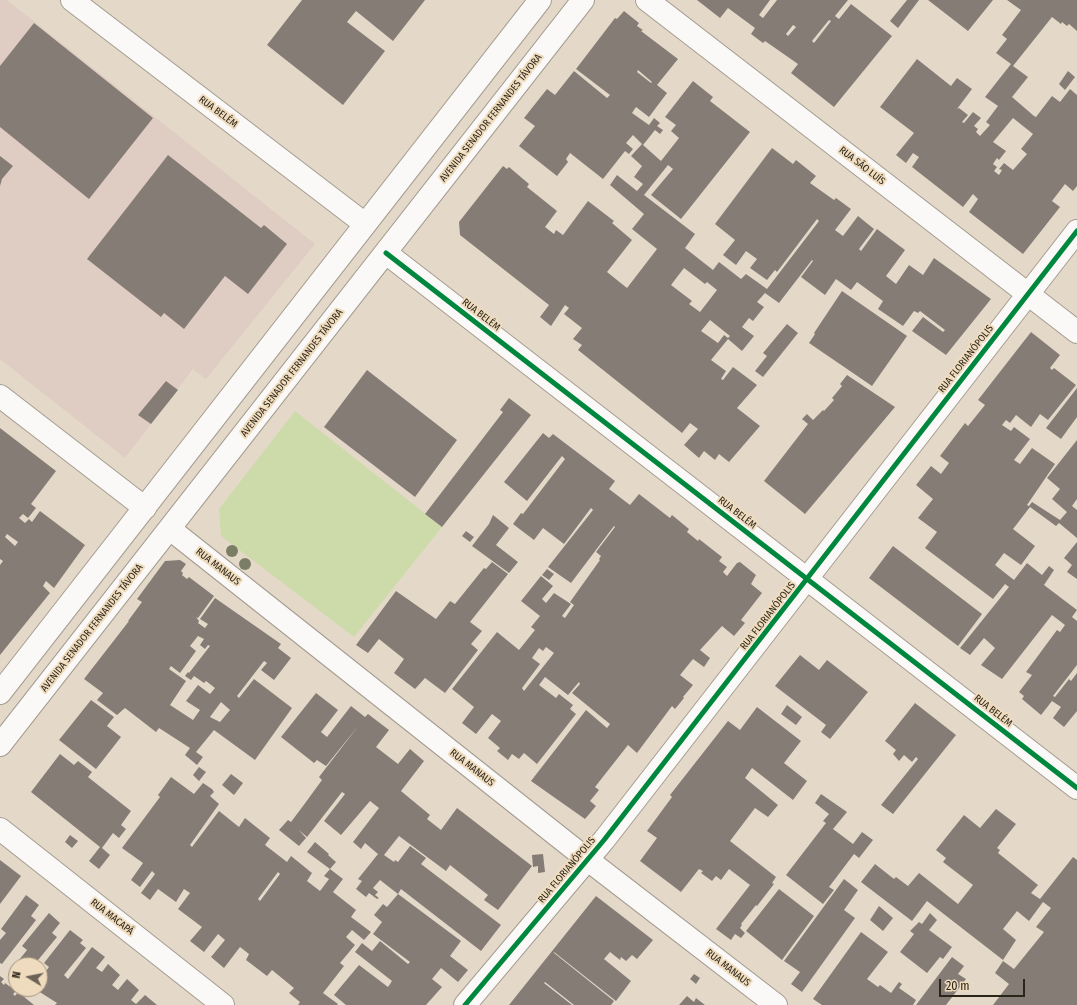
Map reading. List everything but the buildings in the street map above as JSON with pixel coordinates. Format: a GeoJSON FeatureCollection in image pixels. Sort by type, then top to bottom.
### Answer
{"type":"FeatureCollection","features":[{"type":"Feature","properties":{"kind":"street","name":"RUA BELÉM"},"geometry":{"type":"LineString","coordinates":[[72,0],[365,224]]}},
{"type":"Feature","properties":{"kind":"street"},"geometry":{"type":"LineString","coordinates":[[0,692],[540,0]]}},
{"type":"Feature","properties":{"kind":"street","name":"AVENIDA SENADOR FERNANDES TÁVORA"},"geometry":{"type":"LineString","coordinates":[[0,745],[583,0]]}},
{"type":"Feature","properties":{"kind":"street","name":"RUA SÃO LUÍS"},"geometry":{"type":"LineString","coordinates":[[647,0],[1027,295],[1077,332]]}},
{"type":"Feature","properties":{"kind":"street","name":"RUA FLORIANÓPOLIS"},"geometry":{"type":"LineString","coordinates":[[465,1005],[588,860],[808,579],[1077,231]]}},
{"type":"Feature","properties":{"kind":"street","name":"RUA BELÉM"},"geometry":{"type":"LineString","coordinates":[[386,253],[1077,788]]}},
{"type":"Feature","properties":{"kind":"street"},"geometry":{"type":"LineString","coordinates":[[0,396],[145,508]]}},
{"type":"Feature","properties":{"kind":"street","name":"RUA MANAUS"},"geometry":{"type":"LineString","coordinates":[[170,529],[588,860],[776,1005]]}},
{"type":"Feature","properties":{"kind":"street","name":"RUA MACAPÁ"},"geometry":{"type":"LineString","coordinates":[[0,829],[223,1005]]}},
{"type":"Feature","properties":{"kind":"shaded area"},"geometry":{"type":"Polygon","coordinates":[[[0,0],[7,0],[315,244],[206,379],[193,369],[125,458],[0,359],[0,0]]]}},
{"type":"Feature","properties":{"kind":"green space"},"geometry":{"type":"Polygon","coordinates":[[[295,411],[442,527],[354,637],[221,536],[219,509],[295,411]]]}},
{"type":"Feature","properties":{"kind":"cycle path"},"geometry":{"type":"LineString","coordinates":[[465,1005],[604,840],[1077,231]]}},
{"type":"Feature","properties":{"kind":"cycle path"},"geometry":{"type":"LineString","coordinates":[[386,253],[1077,788]]}}]}
